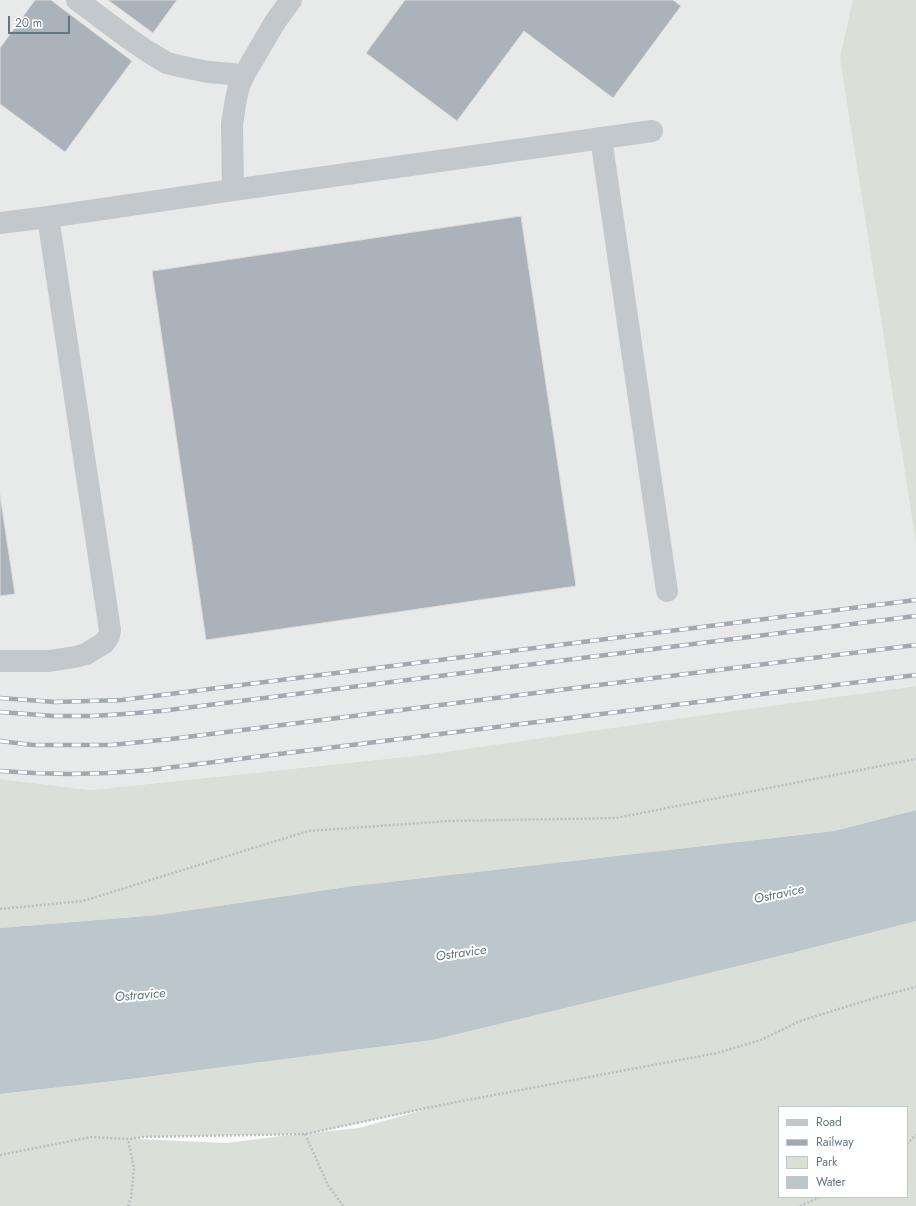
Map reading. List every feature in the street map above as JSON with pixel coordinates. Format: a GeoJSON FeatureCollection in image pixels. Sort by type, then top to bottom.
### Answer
{"type":"FeatureCollection","features":[{"type":"Feature","properties":{"kind":"street"},"geometry":{"type":"LineString","coordinates":[[77,0],[128,38],[167,62],[208,72],[244,75]]}},
{"type":"Feature","properties":{"kind":"street"},"geometry":{"type":"LineString","coordinates":[[233,190],[233,117],[236,99],[244,75],[275,22],[291,0]]}},
{"type":"Feature","properties":{"kind":"street"},"geometry":{"type":"LineString","coordinates":[[0,223],[652,131]]}},
{"type":"Feature","properties":{"kind":"street"},"geometry":{"type":"LineString","coordinates":[[601,138],[667,591]]}},
{"type":"Feature","properties":{"kind":"street"},"geometry":{"type":"LineString","coordinates":[[0,661],[49,661],[86,654],[104,643],[109,636],[110,630],[48,217]]}},
{"type":"Feature","properties":{"kind":"path"},"geometry":{"type":"LineString","coordinates":[[0,909],[84,901],[308,831],[449,821],[616,818],[916,759]]}},
{"type":"Feature","properties":{"kind":"path"},"geometry":{"type":"LineString","coordinates":[[0,1155],[91,1137],[128,1138],[305,1134],[446,1104],[717,1053],[761,1040],[800,1021],[881,996],[916,987]]}},
{"type":"Feature","properties":{"kind":"path"},"geometry":{"type":"LineString","coordinates":[[305,1134],[328,1185],[343,1206]]}},
{"type":"Feature","properties":{"kind":"path"},"geometry":{"type":"LineString","coordinates":[[908,1143],[916,1135]]}},
{"type":"Feature","properties":{"kind":"path"},"geometry":{"type":"LineString","coordinates":[[128,1138],[134,1168],[131,1198],[128,1206]]}},
{"type":"Feature","properties":{"kind":"path"},"geometry":{"type":"LineString","coordinates":[[800,1206],[818,1198]]}},
{"type":"Feature","properties":{"kind":"shaded area"},"geometry":{"type":"Polygon","coordinates":[[[0,0],[916,0],[916,686],[423,755],[91,790],[0,779],[0,0]]]}},
{"type":"Feature","properties":{"kind":"green space"},"geometry":{"type":"Polygon","coordinates":[[[853,0],[916,0],[916,542],[840,58],[853,0]]]}},
{"type":"Feature","properties":{"kind":"green space"},"geometry":{"type":"Polygon","coordinates":[[[916,686],[916,810],[834,831],[353,886],[157,915],[0,928],[0,779],[91,790],[423,755],[916,686]]]}},
{"type":"Feature","properties":{"kind":"green space"},"geometry":{"type":"Polygon","coordinates":[[[916,920],[916,1206],[0,1206],[0,1094],[123,1080],[433,1040],[916,920]],[[430,1108],[313,1133],[359,1128],[430,1108]],[[299,1134],[143,1137],[136,1139],[226,1143],[299,1134]]]}},
{"type":"Feature","properties":{"kind":"water","name":"Ostravice"},"geometry":{"type":"Polygon","coordinates":[[[916,810],[916,921],[433,1040],[123,1080],[0,1094],[0,928],[157,915],[353,886],[834,831],[916,810]]]}},
{"type":"Feature","properties":{"kind":"building"},"geometry":{"type":"Polygon","coordinates":[[[35,0],[51,0],[132,61],[65,152],[0,104],[0,48],[35,0]]]}},
{"type":"Feature","properties":{"kind":"building"},"geometry":{"type":"Polygon","coordinates":[[[108,0],[177,0],[153,33],[108,0]]]}},
{"type":"Feature","properties":{"kind":"building"},"geometry":{"type":"Polygon","coordinates":[[[405,0],[673,0],[681,6],[613,98],[524,31],[457,121],[366,53],[405,0]]]}},
{"type":"Feature","properties":{"kind":"building"},"geometry":{"type":"Polygon","coordinates":[[[521,216],[576,586],[206,640],[152,271],[521,216]]]}},
{"type":"Feature","properties":{"kind":"building"},"geometry":{"type":"Polygon","coordinates":[[[0,495],[15,594],[0,596],[0,495]]]}},
{"type":"Feature","properties":{"kind":"railway"},"geometry":{"type":"LineString","coordinates":[[0,698],[55,702],[122,700],[916,600]]}},
{"type":"Feature","properties":{"kind":"railway"},"geometry":{"type":"LineString","coordinates":[[0,712],[53,716],[92,716],[161,711],[916,616]]}},
{"type":"Feature","properties":{"kind":"railway"},"geometry":{"type":"LineString","coordinates":[[0,741],[33,745],[111,745],[171,739],[916,645]]}},
{"type":"Feature","properties":{"kind":"railway"},"geometry":{"type":"LineString","coordinates":[[0,771],[68,774],[150,770],[916,675]]}}]}
